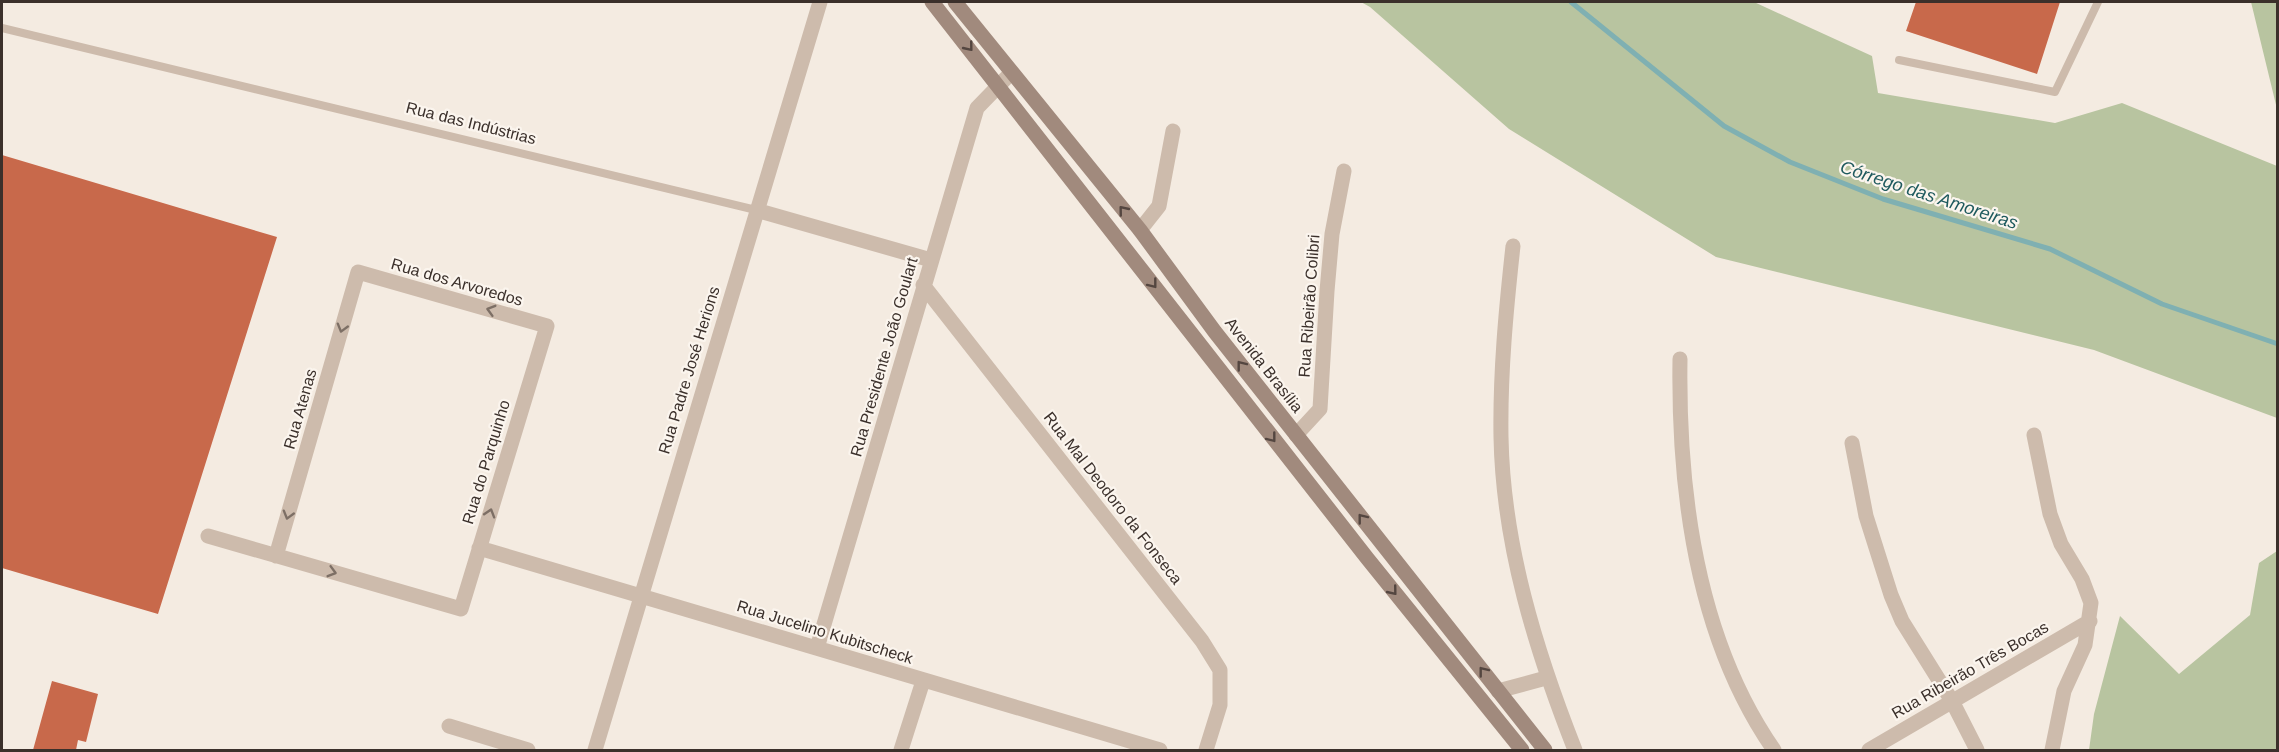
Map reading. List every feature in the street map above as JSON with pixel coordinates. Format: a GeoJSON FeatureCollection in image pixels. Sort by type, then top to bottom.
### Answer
{"type":"FeatureCollection","features":[{"type":"Feature","properties":{"kind":"main road"},"geometry":{"type":"LineString","coordinates":[[932,2],[999,84],[1287,457],[1515,747]]}},
{"type":"Feature","properties":{"kind":"main road","name":"Avenida Brasília"},"geometry":{"type":"LineString","coordinates":[[955,2],[1140,230],[1296,435],[1545,750]]}},
{"type":"Feature","properties":{"kind":"street","name":"Rua Padre José Herions"},"geometry":{"type":"LineString","coordinates":[[595,750],[820,2]]}},
{"type":"Feature","properties":{"kind":"street","name":"Rua Presidente João Goulart"},"geometry":{"type":"LineString","coordinates":[[817,648],[977,108],[1011,73]]}},
{"type":"Feature","properties":{"kind":"street"},"geometry":{"type":"LineString","coordinates":[[1140,230],[1159,206],[1173,131]]}},
{"type":"Feature","properties":{"kind":"street","name":"Rua Ribeirão Colibri"},"geometry":{"type":"LineString","coordinates":[[1296,435],[1320,409],[1326,291],[1332,234],[1344,171]]}},
{"type":"Feature","properties":{"kind":"street","name":"Rua das Indústrias"},"geometry":{"type":"LineString","coordinates":[[756,210],[931,260]]}},
{"type":"Feature","properties":{"kind":"street"},"geometry":{"type":"LineString","coordinates":[[1513,246],[1501,363],[1501,440],[1508,510],[1523,592],[1546,678],[1575,750]]}},
{"type":"Feature","properties":{"kind":"street","name":"Rua dos Arvoredos"},"geometry":{"type":"LineString","coordinates":[[358,272],[547,326]]}},
{"type":"Feature","properties":{"kind":"street","name":"Rua Atenas"},"geometry":{"type":"LineString","coordinates":[[276,556],[358,272]]}},
{"type":"Feature","properties":{"kind":"street","name":"Rua Mal Deodoro da Fonseca"},"geometry":{"type":"LineString","coordinates":[[923,285],[1202,640],[1220,670],[1220,705],[1206,750]]}},
{"type":"Feature","properties":{"kind":"street","name":"Rua do Parquinho"},"geometry":{"type":"LineString","coordinates":[[276,556],[461,609],[547,326]]}},
{"type":"Feature","properties":{"kind":"street"},"geometry":{"type":"LineString","coordinates":[[1680,359],[1679,416],[1685,499],[1699,566],[1731,672],[1774,750]]}},
{"type":"Feature","properties":{"kind":"street"},"geometry":{"type":"LineString","coordinates":[[2034,435],[2050,514],[2061,544],[2091,603],[2085,645],[2064,691],[2052,750]]}},
{"type":"Feature","properties":{"kind":"street"},"geometry":{"type":"LineString","coordinates":[[1852,443],[1866,516],[1891,595],[1917,649],[1952,701],[1977,750]]}},
{"type":"Feature","properties":{"kind":"street"},"geometry":{"type":"LineString","coordinates":[[208,536],[276,556]]}},
{"type":"Feature","properties":{"kind":"street","name":"Rua Jucelino Kubitscheck"},"geometry":{"type":"LineString","coordinates":[[479,548],[1160,750]]}},
{"type":"Feature","properties":{"kind":"street","name":"Rua Ribeirão Três Bocas"},"geometry":{"type":"LineString","coordinates":[[1869,750],[2090,621]]}},
{"type":"Feature","properties":{"kind":"street"},"geometry":{"type":"LineString","coordinates":[[1498,691],[1546,678]]}},
{"type":"Feature","properties":{"kind":"street"},"geometry":{"type":"LineString","coordinates":[[901,750],[923,681]]}},
{"type":"Feature","properties":{"kind":"street"},"geometry":{"type":"LineString","coordinates":[[449,726],[528,750]]}},
{"type":"Feature","properties":{"kind":"lane"},"geometry":{"type":"LineString","coordinates":[[1899,60],[2055,92],[2098,2]]}},
{"type":"Feature","properties":{"kind":"lane","name":"Rua das Indústrias"},"geometry":{"type":"LineString","coordinates":[[2,28],[756,210]]}},
{"type":"Feature","properties":{"kind":"green space"},"geometry":{"type":"Polygon","coordinates":[[[1361,2],[1754,2],[1872,56],[1878,93],[2055,123],[2122,103],[2277,166],[2277,418],[2094,350],[1716,257],[1509,129],[1370,7],[1361,2]]]}},
{"type":"Feature","properties":{"kind":"green space"},"geometry":{"type":"Polygon","coordinates":[[[2251,2],[2277,2],[2277,109],[2251,2]]]}},
{"type":"Feature","properties":{"kind":"green space"},"geometry":{"type":"Polygon","coordinates":[[[2277,551],[2277,750],[2089,750],[2094,714],[2120,616],[2179,674],[2250,615],[2259,563],[2277,551]]]}},
{"type":"Feature","properties":{"kind":"building"},"geometry":{"type":"Polygon","coordinates":[[[1916,2],[2060,2],[2037,74],[1906,31],[1916,2]]]}},
{"type":"Feature","properties":{"kind":"building"},"geometry":{"type":"Polygon","coordinates":[[[2,155],[277,237],[158,614],[2,568],[2,155]]]}},
{"type":"Feature","properties":{"kind":"building"},"geometry":{"type":"Polygon","coordinates":[[[52,681],[98,694],[86,742],[78,740],[76,750],[33,750],[52,681]]]}},
{"type":"Feature","properties":{"kind":"waterway","name":"Córrego das Amoreiras"},"geometry":{"type":"LineString","coordinates":[[1571,2],[1724,126],[1790,162],[1883,199],[2050,249],[2162,304],[2278,344]]}}]}
